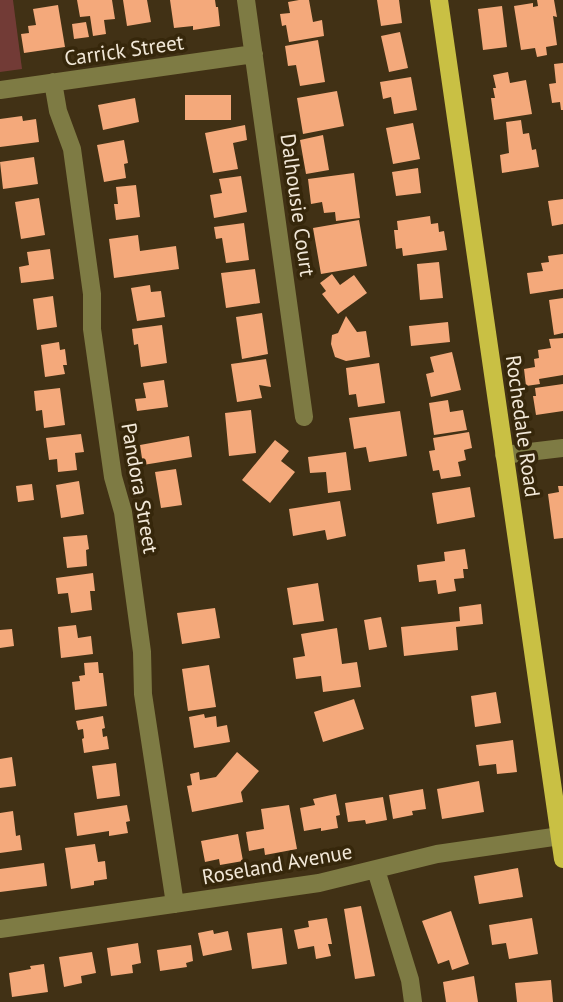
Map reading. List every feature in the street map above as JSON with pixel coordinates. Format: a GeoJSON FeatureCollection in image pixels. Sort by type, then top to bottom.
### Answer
{"type":"FeatureCollection","features":[{"type":"Feature","properties":{"kind":"main road","name":"Rochedale Road"},"geometry":{"type":"LineString","coordinates":[[439,0],[563,859]]}},
{"type":"Feature","properties":{"kind":"street","name":"Dalhousie Court"},"geometry":{"type":"LineString","coordinates":[[246,0],[304,417]]}},
{"type":"Feature","properties":{"kind":"street","name":"Carrick Street"},"geometry":{"type":"LineString","coordinates":[[0,90],[254,54]]}},
{"type":"Feature","properties":{"kind":"street","name":"Pandora Street"},"geometry":{"type":"LineString","coordinates":[[53,82],[58,111],[72,149],[92,294],[92,329],[113,477],[123,512],[142,652],[143,694],[174,904]]}},
{"type":"Feature","properties":{"kind":"street"},"geometry":{"type":"LineString","coordinates":[[504,456],[563,448]]}},
{"type":"Feature","properties":{"kind":"street","name":"Roseland Avenue"},"geometry":{"type":"LineString","coordinates":[[0,929],[319,883],[437,854],[560,836]]}},
{"type":"Feature","properties":{"kind":"street"},"geometry":{"type":"LineString","coordinates":[[376,870],[410,980],[413,1002]]}},
{"type":"Feature","properties":{"kind":"shaded area"},"geometry":{"type":"Polygon","coordinates":[[[0,0],[13,0],[22,69],[0,72],[0,0]]]}},
{"type":"Feature","properties":{"kind":"building"},"geometry":{"type":"Polygon","coordinates":[[[77,0],[112,0],[115,19],[104,20],[106,34],[93,36],[90,16],[80,17],[77,0]]]}},
{"type":"Feature","properties":{"kind":"building"},"geometry":{"type":"Polygon","coordinates":[[[123,0],[147,0],[151,22],[127,26],[123,0]]]}},
{"type":"Feature","properties":{"kind":"building"},"geometry":{"type":"Polygon","coordinates":[[[170,0],[215,0],[220,26],[193,30],[193,26],[174,28],[170,0]]]}},
{"type":"Feature","properties":{"kind":"building"},"geometry":{"type":"Polygon","coordinates":[[[309,0],[313,22],[322,20],[324,36],[289,42],[286,25],[282,26],[280,14],[290,13],[288,2],[309,0]]]}},
{"type":"Feature","properties":{"kind":"building"},"geometry":{"type":"Polygon","coordinates":[[[377,0],[399,0],[402,23],[381,26],[377,0]]]}},
{"type":"Feature","properties":{"kind":"building"},"geometry":{"type":"Polygon","coordinates":[[[537,0],[554,0],[557,45],[546,47],[547,55],[537,57],[535,48],[521,50],[514,6],[533,3],[533,7],[538,6],[537,0]]]}},
{"type":"Feature","properties":{"kind":"building"},"geometry":{"type":"Polygon","coordinates":[[[58,5],[65,47],[24,53],[21,34],[29,33],[28,26],[36,25],[33,9],[58,5]]]}},
{"type":"Feature","properties":{"kind":"building"},"geometry":{"type":"Polygon","coordinates":[[[502,6],[507,47],[483,50],[478,9],[502,6]]]}},
{"type":"Feature","properties":{"kind":"building"},"geometry":{"type":"Polygon","coordinates":[[[86,22],[89,37],[74,39],[72,24],[86,22]]]}},
{"type":"Feature","properties":{"kind":"building"},"geometry":{"type":"Polygon","coordinates":[[[400,32],[408,68],[389,72],[381,36],[400,32]]]}},
{"type":"Feature","properties":{"kind":"building"},"geometry":{"type":"Polygon","coordinates":[[[318,40],[325,82],[300,86],[296,65],[288,66],[285,46],[318,40]]]}},
{"type":"Feature","properties":{"kind":"building"},"geometry":{"type":"Polygon","coordinates":[[[563,63],[561,110],[560,102],[552,103],[549,84],[556,83],[554,64],[563,63]]]}},
{"type":"Feature","properties":{"kind":"building"},"geometry":{"type":"Polygon","coordinates":[[[508,72],[510,83],[526,80],[532,114],[494,120],[491,98],[495,98],[493,88],[496,88],[493,75],[508,72]]]}},
{"type":"Feature","properties":{"kind":"building"},"geometry":{"type":"Polygon","coordinates":[[[411,77],[417,110],[394,114],[391,97],[383,99],[380,82],[411,77]]]}},
{"type":"Feature","properties":{"kind":"building"},"geometry":{"type":"Polygon","coordinates":[[[337,91],[344,126],[303,134],[297,98],[337,91]]]}},
{"type":"Feature","properties":{"kind":"building"},"geometry":{"type":"Polygon","coordinates":[[[185,95],[231,95],[231,120],[185,120],[185,95]]]}},
{"type":"Feature","properties":{"kind":"building"},"geometry":{"type":"Polygon","coordinates":[[[135,98],[139,122],[103,130],[98,105],[135,98]]]}},
{"type":"Feature","properties":{"kind":"building"},"geometry":{"type":"Polygon","coordinates":[[[22,116],[23,121],[36,119],[39,142],[0,147],[0,119],[22,116]]]}},
{"type":"Feature","properties":{"kind":"building"},"geometry":{"type":"Polygon","coordinates":[[[521,120],[523,134],[529,133],[532,150],[536,149],[539,167],[502,173],[500,155],[509,153],[506,122],[521,120]]]}},
{"type":"Feature","properties":{"kind":"building"},"geometry":{"type":"Polygon","coordinates":[[[413,123],[420,159],[393,164],[386,128],[413,123]]]}},
{"type":"Feature","properties":{"kind":"building"},"geometry":{"type":"Polygon","coordinates":[[[245,125],[247,140],[233,143],[238,169],[213,173],[205,133],[245,125]]]}},
{"type":"Feature","properties":{"kind":"building"},"geometry":{"type":"Polygon","coordinates":[[[323,135],[329,170],[306,174],[300,140],[323,135]]]}},
{"type":"Feature","properties":{"kind":"building"},"geometry":{"type":"Polygon","coordinates":[[[124,140],[128,163],[124,164],[126,178],[104,182],[97,145],[124,140]]]}},
{"type":"Feature","properties":{"kind":"building"},"geometry":{"type":"Polygon","coordinates":[[[34,157],[38,184],[3,189],[0,162],[34,157]]]}},
{"type":"Feature","properties":{"kind":"building"},"geometry":{"type":"Polygon","coordinates":[[[418,168],[421,193],[396,196],[392,172],[418,168]]]}},
{"type":"Feature","properties":{"kind":"building"},"geometry":{"type":"Polygon","coordinates":[[[354,173],[360,218],[336,221],[335,212],[324,213],[322,202],[311,204],[308,179],[354,173]]]}},
{"type":"Feature","properties":{"kind":"building"},"geometry":{"type":"Polygon","coordinates":[[[241,176],[247,212],[214,218],[210,195],[222,193],[219,179],[241,176]]]}},
{"type":"Feature","properties":{"kind":"building"},"geometry":{"type":"Polygon","coordinates":[[[136,185],[140,217],[116,220],[116,187],[136,185]]]}},
{"type":"Feature","properties":{"kind":"building"},"geometry":{"type":"Polygon","coordinates":[[[39,198],[45,235],[21,239],[15,202],[39,198]]]}},
{"type":"Feature","properties":{"kind":"building"},"geometry":{"type":"Polygon","coordinates":[[[563,199],[563,224],[552,226],[548,201],[563,199]]]}},
{"type":"Feature","properties":{"kind":"building"},"geometry":{"type":"Polygon","coordinates":[[[430,216],[431,224],[438,223],[439,232],[444,231],[447,250],[403,256],[402,248],[396,249],[394,230],[398,230],[397,221],[430,216]]]}},
{"type":"Feature","properties":{"kind":"building"},"geometry":{"type":"Polygon","coordinates":[[[359,220],[367,266],[321,274],[313,228],[359,220]]]}},
{"type":"Feature","properties":{"kind":"building"},"geometry":{"type":"Polygon","coordinates":[[[244,223],[249,260],[226,263],[222,238],[216,239],[214,227],[244,223]]]}},
{"type":"Feature","properties":{"kind":"building"},"geometry":{"type":"Polygon","coordinates":[[[138,235],[140,251],[176,246],[179,269],[114,278],[109,239],[138,235]]]}},
{"type":"Feature","properties":{"kind":"building"},"geometry":{"type":"Polygon","coordinates":[[[50,249],[54,279],[21,283],[19,267],[29,265],[27,252],[50,249]]]}},
{"type":"Feature","properties":{"kind":"building"},"geometry":{"type":"Polygon","coordinates":[[[563,254],[563,289],[530,294],[527,273],[543,271],[541,263],[549,262],[548,256],[563,254]]]}},
{"type":"Feature","properties":{"kind":"building"},"geometry":{"type":"Polygon","coordinates":[[[439,262],[443,298],[420,300],[417,264],[439,262]]]}},
{"type":"Feature","properties":{"kind":"building"},"geometry":{"type":"Polygon","coordinates":[[[255,269],[260,303],[226,308],[221,273],[255,269]]]}},
{"type":"Feature","properties":{"kind":"building"},"geometry":{"type":"Polygon","coordinates":[[[332,274],[340,285],[354,275],[367,293],[338,314],[322,294],[326,291],[320,283],[332,274]]]}},
{"type":"Feature","properties":{"kind":"building"},"geometry":{"type":"Polygon","coordinates":[[[150,285],[151,292],[161,291],[165,317],[137,321],[131,288],[150,285]]]}},
{"type":"Feature","properties":{"kind":"building"},"geometry":{"type":"Polygon","coordinates":[[[53,296],[57,327],[37,330],[33,299],[53,296]]]}},
{"type":"Feature","properties":{"kind":"building"},"geometry":{"type":"Polygon","coordinates":[[[563,298],[563,333],[554,335],[549,300],[563,298]]]}},
{"type":"Feature","properties":{"kind":"building"},"geometry":{"type":"Polygon","coordinates":[[[262,313],[268,354],[242,359],[236,317],[262,313]]]}},
{"type":"Feature","properties":{"kind":"building"},"geometry":{"type":"Polygon","coordinates":[[[346,316],[357,332],[366,331],[370,357],[346,361],[335,357],[331,344],[332,335],[338,333],[346,316]]]}},
{"type":"Feature","properties":{"kind":"building"},"geometry":{"type":"Polygon","coordinates":[[[448,322],[450,342],[411,346],[409,326],[448,322]]]}},
{"type":"Feature","properties":{"kind":"building"},"geometry":{"type":"Polygon","coordinates":[[[162,325],[167,363],[141,367],[138,344],[134,345],[132,329],[162,325]]]}},
{"type":"Feature","properties":{"kind":"building"},"geometry":{"type":"Polygon","coordinates":[[[563,338],[563,375],[539,379],[540,384],[526,386],[524,369],[535,367],[534,359],[539,358],[538,350],[551,348],[549,339],[563,338]]]}},
{"type":"Feature","properties":{"kind":"building"},"geometry":{"type":"Polygon","coordinates":[[[59,342],[60,350],[65,349],[65,374],[45,377],[41,345],[59,342]]]}},
{"type":"Feature","properties":{"kind":"building"},"geometry":{"type":"Polygon","coordinates":[[[452,352],[461,390],[431,397],[426,374],[434,372],[430,357],[452,352]]]}},
{"type":"Feature","properties":{"kind":"building"},"geometry":{"type":"Polygon","coordinates":[[[266,359],[271,387],[259,385],[262,398],[237,402],[231,364],[266,359]]]}},
{"type":"Feature","properties":{"kind":"building"},"geometry":{"type":"Polygon","coordinates":[[[379,363],[385,403],[358,407],[356,394],[349,395],[346,368],[379,363]]]}},
{"type":"Feature","properties":{"kind":"building"},"geometry":{"type":"Polygon","coordinates":[[[164,380],[168,407],[137,411],[135,399],[146,398],[143,383],[164,380]]]}},
{"type":"Feature","properties":{"kind":"building"},"geometry":{"type":"Polygon","coordinates":[[[563,384],[563,411],[536,415],[533,396],[536,396],[535,388],[563,384]]]}},
{"type":"Feature","properties":{"kind":"building"},"geometry":{"type":"Polygon","coordinates":[[[60,388],[65,425],[44,428],[42,410],[36,411],[34,391],[60,388]]]}},
{"type":"Feature","properties":{"kind":"building"},"geometry":{"type":"Polygon","coordinates":[[[448,400],[450,412],[463,410],[467,430],[434,435],[429,403],[448,400]]]}},
{"type":"Feature","properties":{"kind":"building"},"geometry":{"type":"Polygon","coordinates":[[[251,410],[256,453],[229,456],[225,413],[251,410]]]}},
{"type":"Feature","properties":{"kind":"building"},"geometry":{"type":"Polygon","coordinates":[[[400,411],[407,456],[369,462],[366,447],[354,449],[349,418],[400,411]]]}},
{"type":"Feature","properties":{"kind":"building"},"geometry":{"type":"Polygon","coordinates":[[[469,432],[472,448],[464,450],[466,460],[458,462],[461,476],[441,479],[439,470],[433,471],[429,451],[435,450],[433,438],[469,432]]]}},
{"type":"Feature","properties":{"kind":"building"},"geometry":{"type":"Polygon","coordinates":[[[81,434],[84,452],[75,453],[77,470],[58,472],[57,459],[49,460],[46,438],[81,434]]]}},
{"type":"Feature","properties":{"kind":"building"},"geometry":{"type":"Polygon","coordinates":[[[189,436],[192,457],[143,465],[140,445],[189,436]]]}},
{"type":"Feature","properties":{"kind":"building"},"geometry":{"type":"Polygon","coordinates":[[[275,440],[289,451],[281,461],[295,472],[270,503],[242,480],[275,440]]]}},
{"type":"Feature","properties":{"kind":"building"},"geometry":{"type":"Polygon","coordinates":[[[346,452],[351,490],[328,493],[326,472],[310,473],[308,457],[346,452]]]}},
{"type":"Feature","properties":{"kind":"building"},"geometry":{"type":"Polygon","coordinates":[[[176,469],[182,505],[161,508],[155,472],[176,469]]]}},
{"type":"Feature","properties":{"kind":"building"},"geometry":{"type":"Polygon","coordinates":[[[79,481],[84,514],[61,518],[56,485],[79,481]]]}},
{"type":"Feature","properties":{"kind":"building"},"geometry":{"type":"Polygon","coordinates":[[[32,484],[34,500],[18,502],[16,486],[32,484]]]}},
{"type":"Feature","properties":{"kind":"building"},"geometry":{"type":"Polygon","coordinates":[[[558,486],[563,486],[563,538],[554,539],[548,494],[559,492],[558,486]]]}},
{"type":"Feature","properties":{"kind":"building"},"geometry":{"type":"Polygon","coordinates":[[[470,487],[475,517],[437,524],[432,493],[470,487]]]}},
{"type":"Feature","properties":{"kind":"building"},"geometry":{"type":"Polygon","coordinates":[[[340,501],[346,536],[327,540],[325,530],[293,536],[289,509],[340,501]]]}},
{"type":"Feature","properties":{"kind":"building"},"geometry":{"type":"Polygon","coordinates":[[[87,535],[87,566],[67,568],[63,537],[87,535]]]}},
{"type":"Feature","properties":{"kind":"building"},"geometry":{"type":"Polygon","coordinates":[[[465,549],[468,569],[463,569],[464,578],[454,579],[456,591],[438,594],[436,580],[419,582],[417,565],[445,561],[444,552],[465,549]]]}},
{"type":"Feature","properties":{"kind":"building"},"geometry":{"type":"Polygon","coordinates":[[[93,573],[95,591],[90,591],[92,610],[71,613],[68,593],[58,594],[56,578],[93,573]]]}},
{"type":"Feature","properties":{"kind":"building"},"geometry":{"type":"Polygon","coordinates":[[[318,583],[324,621],[293,625],[287,588],[318,583]]]}},
{"type":"Feature","properties":{"kind":"building"},"geometry":{"type":"Polygon","coordinates":[[[481,604],[483,624],[456,627],[458,650],[404,656],[401,627],[460,621],[459,607],[481,604]]]}},
{"type":"Feature","properties":{"kind":"building"},"geometry":{"type":"Polygon","coordinates":[[[215,608],[220,638],[182,644],[177,613],[215,608]]]}},
{"type":"Feature","properties":{"kind":"building"},"geometry":{"type":"Polygon","coordinates":[[[381,617],[387,647],[369,650],[364,620],[381,617]]]}},
{"type":"Feature","properties":{"kind":"building"},"geometry":{"type":"Polygon","coordinates":[[[76,625],[78,638],[91,636],[93,654],[61,658],[58,627],[76,625]]]}},
{"type":"Feature","properties":{"kind":"building"},"geometry":{"type":"Polygon","coordinates":[[[337,628],[342,664],[357,662],[361,687],[323,692],[321,676],[296,679],[293,658],[305,656],[301,634],[337,628]]]}},
{"type":"Feature","properties":{"kind":"building"},"geometry":{"type":"Polygon","coordinates":[[[12,629],[14,646],[0,648],[0,630],[12,629]]]}},
{"type":"Feature","properties":{"kind":"building"},"geometry":{"type":"Polygon","coordinates":[[[98,662],[99,673],[103,673],[107,706],[75,710],[72,682],[80,681],[79,676],[85,675],[84,663],[98,662]]]}},
{"type":"Feature","properties":{"kind":"building"},"geometry":{"type":"Polygon","coordinates":[[[209,665],[216,707],[188,711],[182,669],[209,665]]]}},
{"type":"Feature","properties":{"kind":"building"},"geometry":{"type":"Polygon","coordinates":[[[496,692],[501,723],[475,727],[471,696],[496,692]]]}},
{"type":"Feature","properties":{"kind":"building"},"geometry":{"type":"Polygon","coordinates":[[[354,699],[364,729],[323,742],[314,712],[354,699]]]}},
{"type":"Feature","properties":{"kind":"building"},"geometry":{"type":"Polygon","coordinates":[[[204,714],[205,718],[216,716],[217,727],[227,725],[230,742],[194,748],[189,717],[204,714]]]}},
{"type":"Feature","properties":{"kind":"building"},"geometry":{"type":"Polygon","coordinates":[[[103,716],[103,737],[107,736],[109,749],[84,753],[83,729],[78,730],[76,721],[103,716]]]}},
{"type":"Feature","properties":{"kind":"building"},"geometry":{"type":"Polygon","coordinates":[[[513,740],[517,772],[497,774],[496,764],[479,766],[476,745],[513,740]]]}},
{"type":"Feature","properties":{"kind":"building"},"geometry":{"type":"Polygon","coordinates":[[[237,752],[259,771],[241,792],[243,802],[192,812],[187,786],[192,785],[190,774],[199,772],[200,780],[216,777],[237,752]]]}},
{"type":"Feature","properties":{"kind":"building"},"geometry":{"type":"Polygon","coordinates":[[[12,757],[16,786],[0,788],[0,759],[12,757]]]}},
{"type":"Feature","properties":{"kind":"building"},"geometry":{"type":"Polygon","coordinates":[[[116,763],[120,796],[97,799],[92,766],[116,763]]]}},
{"type":"Feature","properties":{"kind":"building"},"geometry":{"type":"Polygon","coordinates":[[[479,781],[484,812],[442,819],[437,789],[479,781]]]}},
{"type":"Feature","properties":{"kind":"building"},"geometry":{"type":"Polygon","coordinates":[[[423,789],[426,809],[412,811],[413,815],[393,819],[389,795],[423,789]]]}},
{"type":"Feature","properties":{"kind":"building"},"geometry":{"type":"Polygon","coordinates":[[[336,794],[340,815],[336,816],[338,828],[304,831],[300,808],[315,805],[313,799],[336,794]]]}},
{"type":"Feature","properties":{"kind":"building"},"geometry":{"type":"Polygon","coordinates":[[[383,797],[387,820],[366,824],[365,820],[348,822],[345,803],[383,797]]]}},
{"type":"Feature","properties":{"kind":"building"},"geometry":{"type":"Polygon","coordinates":[[[127,805],[130,821],[126,822],[128,833],[109,836],[109,831],[77,836],[74,813],[127,805]]]}},
{"type":"Feature","properties":{"kind":"building"},"geometry":{"type":"Polygon","coordinates":[[[289,805],[297,849],[265,855],[264,848],[249,851],[246,832],[264,829],[261,809],[289,805]]]}},
{"type":"Feature","properties":{"kind":"building"},"geometry":{"type":"Polygon","coordinates":[[[13,811],[16,836],[20,835],[22,850],[0,853],[0,813],[13,811]]]}},
{"type":"Feature","properties":{"kind":"building"},"geometry":{"type":"Polygon","coordinates":[[[238,834],[243,861],[220,865],[219,859],[205,862],[201,841],[238,834]]]}},
{"type":"Feature","properties":{"kind":"building"},"geometry":{"type":"Polygon","coordinates":[[[95,844],[98,862],[105,861],[107,879],[94,881],[94,885],[71,889],[65,848],[95,844]]]}},
{"type":"Feature","properties":{"kind":"building"},"geometry":{"type":"Polygon","coordinates":[[[44,863],[47,886],[0,892],[0,869],[44,863]]]}},
{"type":"Feature","properties":{"kind":"building"},"geometry":{"type":"Polygon","coordinates":[[[518,868],[523,897],[479,904],[474,876],[518,868]]]}},
{"type":"Feature","properties":{"kind":"building"},"geometry":{"type":"Polygon","coordinates":[[[361,906],[375,976],[355,979],[344,909],[361,906]]]}},
{"type":"Feature","properties":{"kind":"building"},"geometry":{"type":"Polygon","coordinates":[[[451,911],[469,964],[452,970],[449,960],[438,964],[422,921],[451,911]]]}},
{"type":"Feature","properties":{"kind":"building"},"geometry":{"type":"Polygon","coordinates":[[[327,918],[332,944],[328,944],[331,956],[316,959],[314,946],[298,949],[294,930],[309,927],[308,921],[327,918]]]}},
{"type":"Feature","properties":{"kind":"building"},"geometry":{"type":"Polygon","coordinates":[[[532,918],[538,954],[509,959],[506,943],[492,945],[489,925],[532,918]]]}},
{"type":"Feature","properties":{"kind":"building"},"geometry":{"type":"Polygon","coordinates":[[[282,928],[287,964],[252,969],[247,933],[282,928]]]}},
{"type":"Feature","properties":{"kind":"building"},"geometry":{"type":"Polygon","coordinates":[[[213,930],[214,934],[228,931],[232,950],[203,956],[198,933],[213,930]]]}},
{"type":"Feature","properties":{"kind":"building"},"geometry":{"type":"Polygon","coordinates":[[[138,943],[141,963],[132,965],[133,973],[111,976],[107,948],[138,943]]]}},
{"type":"Feature","properties":{"kind":"building"},"geometry":{"type":"Polygon","coordinates":[[[191,945],[193,961],[186,963],[187,967],[160,971],[157,950],[191,945]]]}},
{"type":"Feature","properties":{"kind":"building"},"geometry":{"type":"Polygon","coordinates":[[[92,952],[96,973],[81,976],[82,983],[64,987],[59,957],[92,952]]]}},
{"type":"Feature","properties":{"kind":"building"},"geometry":{"type":"Polygon","coordinates":[[[44,964],[48,992],[12,997],[9,973],[44,964]]]}},
{"type":"Feature","properties":{"kind":"building"},"geometry":{"type":"Polygon","coordinates":[[[474,976],[478,1002],[446,1002],[443,982],[474,976]]]}},
{"type":"Feature","properties":{"kind":"building"},"geometry":{"type":"Polygon","coordinates":[[[551,980],[553,1002],[517,1002],[515,983],[551,980]]]}}]}
